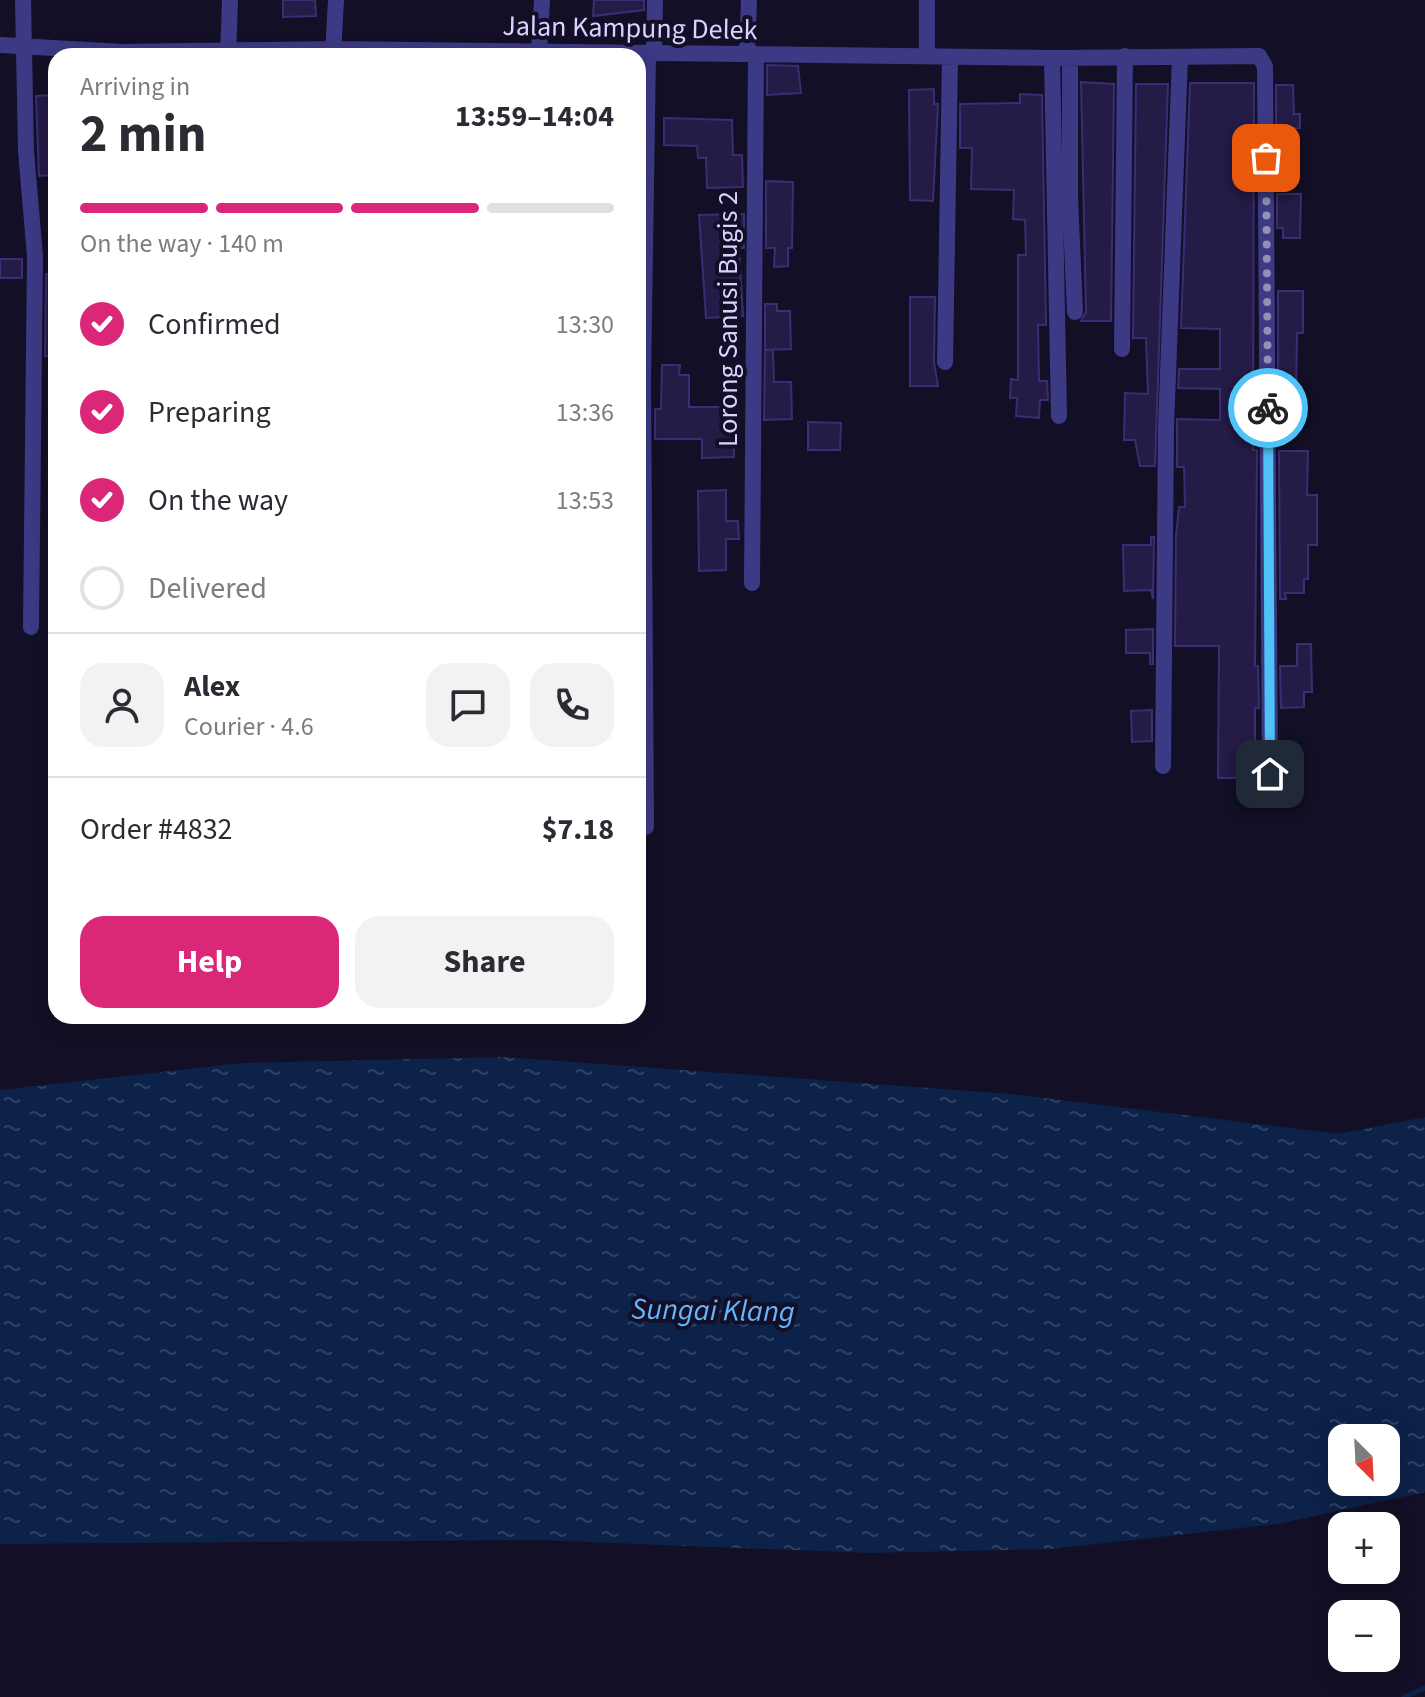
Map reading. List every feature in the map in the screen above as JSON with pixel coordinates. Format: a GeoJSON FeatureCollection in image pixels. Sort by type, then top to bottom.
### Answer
{"type":"FeatureCollection","features":[{"type":"Feature","properties":{"kind":"street"},"geometry":{"type":"LineString","coordinates":[[23,0],[21,45],[35,256],[31,627]]}},
{"type":"Feature","properties":{"kind":"street"},"geometry":{"type":"LineString","coordinates":[[228,48],[230,0]]}},
{"type":"Feature","properties":{"kind":"street"},"geometry":{"type":"LineString","coordinates":[[333,48],[336,0]]}},
{"type":"Feature","properties":{"kind":"street"},"geometry":{"type":"LineString","coordinates":[[542,0],[545,48]]}},
{"type":"Feature","properties":{"kind":"street"},"geometry":{"type":"LineString","coordinates":[[646,257],[655,0]]}},
{"type":"Feature","properties":{"kind":"street","name":"Lorong Sanusi Bugis 2"},"geometry":{"type":"LineString","coordinates":[[749,0],[752,54],[752,583]]}},
{"type":"Feature","properties":{"kind":"street"},"geometry":{"type":"LineString","coordinates":[[927,0],[927,56]]}},
{"type":"Feature","properties":{"kind":"street","name":"Jalan Kampung Delek"},"geometry":{"type":"LineString","coordinates":[[0,45],[55,48]]}},
{"type":"Feature","properties":{"kind":"street","name":"Jalan Kampung Delek"},"geometry":{"type":"LineString","coordinates":[[646,53],[1052,58],[1259,56],[1265,66],[1270,774]]}},
{"type":"Feature","properties":{"kind":"street"},"geometry":{"type":"LineString","coordinates":[[1122,349],[1125,56]]}},
{"type":"Feature","properties":{"kind":"street"},"geometry":{"type":"LineString","coordinates":[[945,362],[950,57]]}},
{"type":"Feature","properties":{"kind":"street"},"geometry":{"type":"LineString","coordinates":[[1163,766],[1166,427],[1180,57]]}},
{"type":"Feature","properties":{"kind":"street"},"geometry":{"type":"LineString","coordinates":[[1052,58],[1059,416]]}},
{"type":"Feature","properties":{"kind":"street"},"geometry":{"type":"LineString","coordinates":[[1070,58],[1070,197],[1075,312]]}},
{"type":"Feature","properties":{"kind":"water","name":"Sungai Klang"},"geometry":{"type":"Polygon","coordinates":[[[504,1057],[1011,1094],[1339,1134],[1425,1117],[1425,1492],[1277,1524],[1051,1549],[869,1553],[538,1540],[0,1544],[0,1090],[242,1063],[504,1057]]]}},
{"type":"Feature","properties":{"kind":"building"},"geometry":{"type":"Polygon","coordinates":[[[283,0],[315,0],[316,16],[283,17],[283,0]]]}},
{"type":"Feature","properties":{"kind":"building"},"geometry":{"type":"Polygon","coordinates":[[[594,0],[644,0],[644,10],[593,16],[594,0]]]}},
{"type":"Feature","properties":{"kind":"building"},"geometry":{"type":"Polygon","coordinates":[[[767,65],[798,66],[801,93],[767,95],[767,65]]]}},
{"type":"Feature","properties":{"kind":"building"},"geometry":{"type":"Polygon","coordinates":[[[1081,82],[1114,84],[1111,321],[1081,321],[1086,312],[1081,82]]]}},
{"type":"Feature","properties":{"kind":"building"},"geometry":{"type":"Polygon","coordinates":[[[1190,83],[1254,83],[1253,450],[1257,450],[1255,666],[1258,666],[1259,708],[1255,708],[1255,778],[1218,778],[1219,646],[1175,646],[1176,536],[1179,507],[1185,507],[1184,467],[1177,467],[1177,419],[1220,420],[1220,389],[1178,388],[1179,369],[1220,369],[1220,329],[1181,328],[1190,83]]]}},
{"type":"Feature","properties":{"kind":"building"},"geometry":{"type":"Polygon","coordinates":[[[1136,84],[1168,84],[1155,466],[1140,466],[1135,440],[1124,440],[1125,393],[1148,394],[1146,338],[1133,338],[1136,84]]]}},
{"type":"Feature","properties":{"kind":"building"},"geometry":{"type":"Polygon","coordinates":[[[1276,85],[1293,85],[1294,114],[1300,114],[1300,128],[1276,129],[1276,85]]]}},
{"type":"Feature","properties":{"kind":"building"},"geometry":{"type":"Polygon","coordinates":[[[934,89],[934,104],[938,104],[933,201],[910,200],[909,90],[934,89]]]}},
{"type":"Feature","properties":{"kind":"building"},"geometry":{"type":"Polygon","coordinates":[[[1020,94],[1042,95],[1046,325],[1038,325],[1039,381],[1047,381],[1048,400],[1040,400],[1039,418],[1016,416],[1017,398],[1010,398],[1011,379],[1018,380],[1018,255],[1026,255],[1025,220],[1013,219],[1014,190],[971,189],[972,148],[960,148],[960,104],[1020,103],[1020,94]]]}},
{"type":"Feature","properties":{"kind":"building"},"geometry":{"type":"Polygon","coordinates":[[[48,95],[48,175],[39,176],[36,96],[48,95]]]}},
{"type":"Feature","properties":{"kind":"building"},"geometry":{"type":"Polygon","coordinates":[[[664,118],[732,120],[733,155],[742,155],[743,187],[707,188],[706,158],[698,158],[697,146],[664,145],[664,118]]]}},
{"type":"Feature","properties":{"kind":"building"},"geometry":{"type":"Polygon","coordinates":[[[766,181],[793,182],[792,248],[788,248],[788,266],[774,267],[775,248],[766,248],[766,181]]]}},
{"type":"Feature","properties":{"kind":"building"},"geometry":{"type":"Polygon","coordinates":[[[1277,194],[1301,194],[1300,238],[1283,238],[1283,228],[1277,228],[1277,194]]]}},
{"type":"Feature","properties":{"kind":"building"},"geometry":{"type":"Polygon","coordinates":[[[744,214],[744,248],[739,248],[743,316],[706,318],[699,215],[744,214]]]}},
{"type":"Feature","properties":{"kind":"building"},"geometry":{"type":"Polygon","coordinates":[[[0,259],[22,259],[22,278],[0,278],[0,259]]]}},
{"type":"Feature","properties":{"kind":"building"},"geometry":{"type":"Polygon","coordinates":[[[46,274],[48,274],[48,356],[45,356],[46,274]]]}},
{"type":"Feature","properties":{"kind":"building"},"geometry":{"type":"Polygon","coordinates":[[[1278,291],[1303,291],[1303,333],[1297,333],[1296,394],[1278,394],[1278,291]]]}},
{"type":"Feature","properties":{"kind":"building"},"geometry":{"type":"Polygon","coordinates":[[[910,297],[935,297],[934,362],[938,386],[910,386],[910,297]]]}},
{"type":"Feature","properties":{"kind":"building"},"geometry":{"type":"Polygon","coordinates":[[[765,304],[777,304],[777,311],[790,311],[791,349],[765,350],[765,304]]]}},
{"type":"Feature","properties":{"kind":"building"},"geometry":{"type":"Polygon","coordinates":[[[765,350],[773,350],[774,382],[791,382],[792,419],[764,420],[765,350]]]}},
{"type":"Feature","properties":{"kind":"building"},"geometry":{"type":"Polygon","coordinates":[[[662,365],[680,365],[679,375],[689,375],[689,407],[725,407],[725,415],[734,414],[734,457],[702,458],[702,439],[655,439],[655,409],[661,409],[662,365]]]}},
{"type":"Feature","properties":{"kind":"building"},"geometry":{"type":"Polygon","coordinates":[[[808,422],[841,423],[840,450],[808,450],[808,422]]]}},
{"type":"Feature","properties":{"kind":"building"},"geometry":{"type":"Polygon","coordinates":[[[1279,451],[1308,451],[1307,495],[1317,495],[1317,545],[1308,545],[1308,579],[1304,579],[1304,593],[1285,593],[1286,599],[1280,599],[1279,451]]]}},
{"type":"Feature","properties":{"kind":"building"},"geometry":{"type":"Polygon","coordinates":[[[726,490],[726,521],[738,521],[739,539],[726,539],[726,570],[699,571],[698,491],[726,490]]]}},
{"type":"Feature","properties":{"kind":"building"},"geometry":{"type":"Polygon","coordinates":[[[1151,537],[1154,537],[1153,599],[1151,590],[1124,591],[1123,545],[1151,545],[1151,537]]]}},
{"type":"Feature","properties":{"kind":"building"},"geometry":{"type":"Polygon","coordinates":[[[1153,629],[1153,664],[1150,664],[1150,653],[1126,653],[1126,630],[1153,629]]]}},
{"type":"Feature","properties":{"kind":"building"},"geometry":{"type":"Polygon","coordinates":[[[1297,644],[1311,644],[1312,692],[1304,692],[1304,707],[1281,708],[1280,666],[1297,666],[1297,644]]]}},
{"type":"Feature","properties":{"kind":"building"},"geometry":{"type":"Polygon","coordinates":[[[1152,710],[1152,741],[1132,742],[1131,711],[1152,710]]]}},
{"type":"Feature","properties":{"kind":"waterway"},"geometry":{"type":"LineString","coordinates":[[1404,1697],[1425,1688]]}},
{"type":"Feature","properties":{"kind":"way so far"},"geometry":{"type":"LineString","coordinates":[[1266,158],[1268,408]]}},
{"type":"Feature","properties":{"kind":"route"},"geometry":{"type":"LineString","coordinates":[[1268,408],[1270,774]]}}]}
